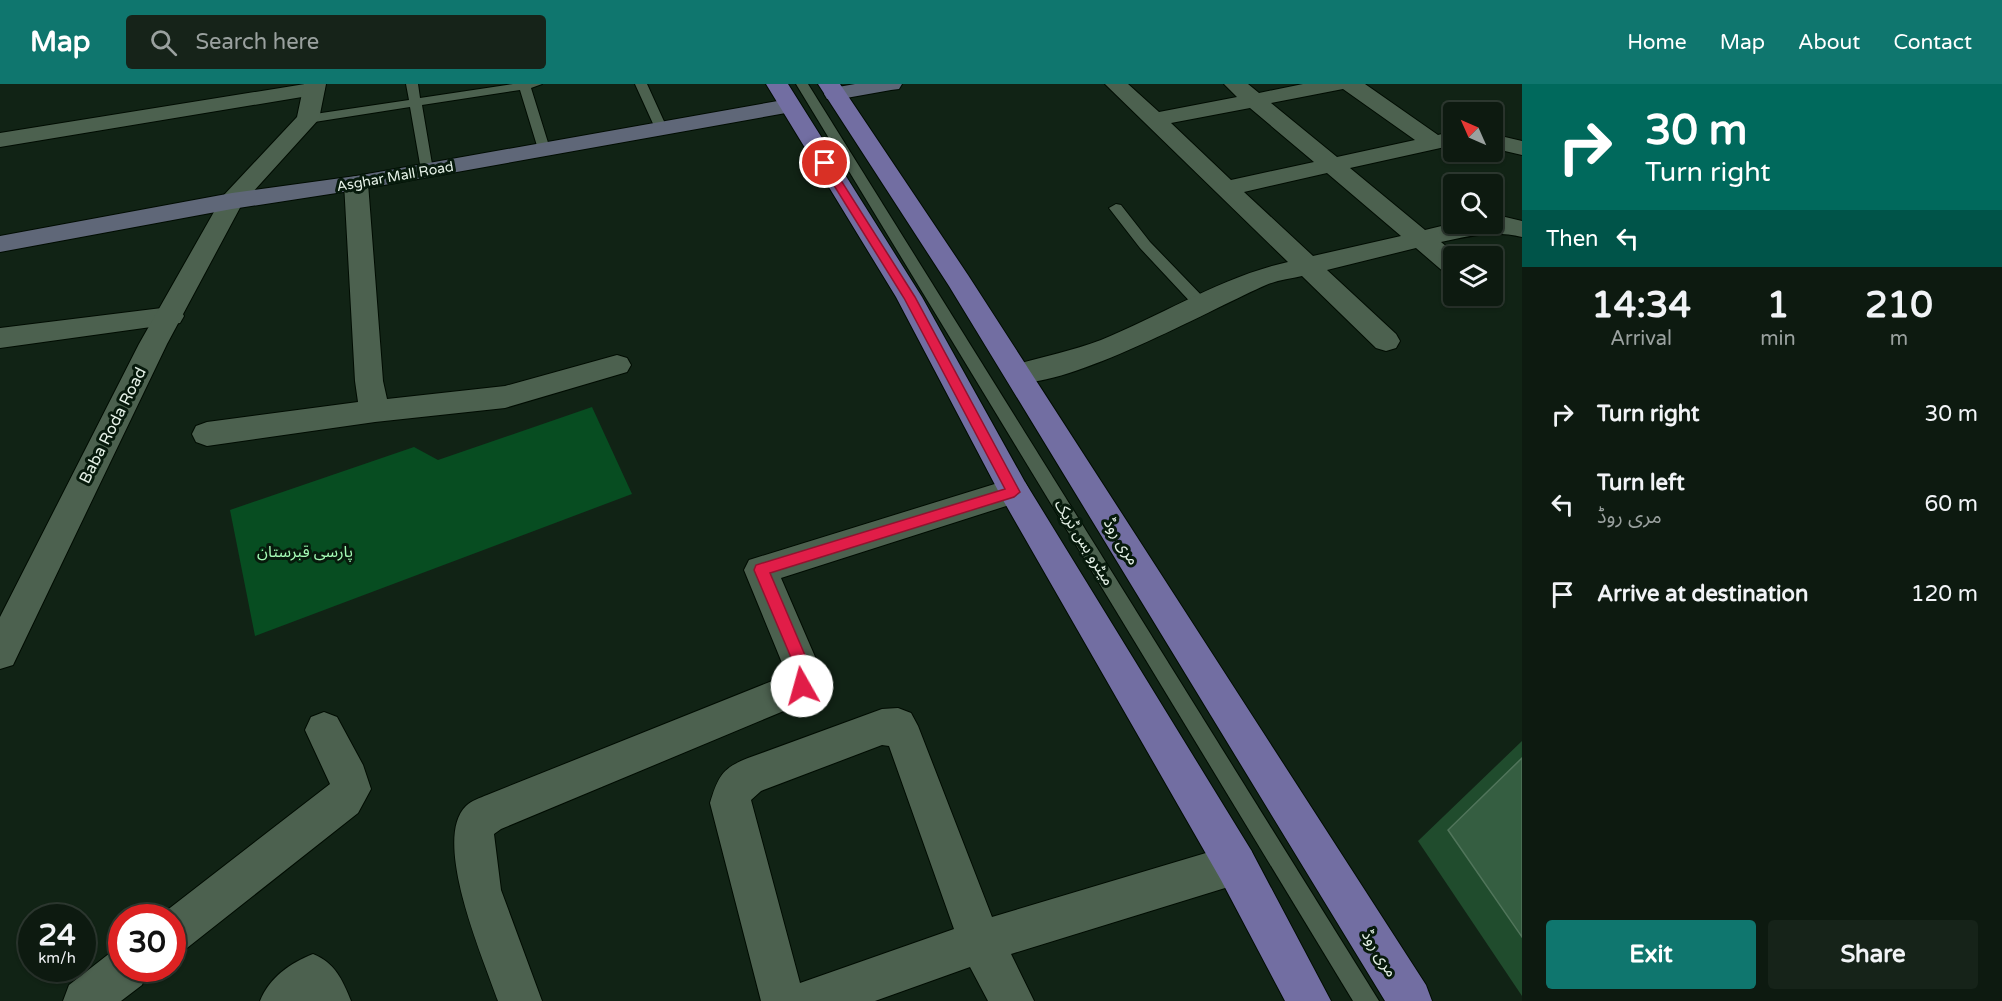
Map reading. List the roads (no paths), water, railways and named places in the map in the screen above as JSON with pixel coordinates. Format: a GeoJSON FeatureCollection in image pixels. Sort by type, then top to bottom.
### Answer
{"type":"FeatureCollection","features":[{"type":"Feature","properties":{"kind":"main road"},"geometry":{"type":"LineString","coordinates":[[832,89],[891,84]]}},
{"type":"Feature","properties":{"kind":"main road","name":"مری روڈ"},"geometry":{"type":"LineString","coordinates":[[832,89],[1018,374],[1410,1001]]}},
{"type":"Feature","properties":{"kind":"main road","name":"Asghar Mall Road"},"geometry":{"type":"LineString","coordinates":[[0,244],[232,201],[356,183],[661,128],[789,91]]}},
{"type":"Feature","properties":{"kind":"main road"},"geometry":{"type":"LineString","coordinates":[[789,91],[909,297],[1014,492],[1236,864],[1309,1001]]}},
{"type":"Feature","properties":{"kind":"street"},"geometry":{"type":"LineString","coordinates":[[1116,84],[1386,341]]}},
{"type":"Feature","properties":{"kind":"street"},"geometry":{"type":"LineString","coordinates":[[1235,84],[1443,258]]}},
{"type":"Feature","properties":{"kind":"street"},"geometry":{"type":"LineString","coordinates":[[1154,120],[1336,84]]}},
{"type":"Feature","properties":{"kind":"street"},"geometry":{"type":"LineString","coordinates":[[1351,84],[1443,140]]}},
{"type":"Feature","properties":{"kind":"street"},"geometry":{"type":"LineString","coordinates":[[0,140],[315,86],[308,119]]}},
{"type":"Feature","properties":{"kind":"street","name":"Baba Roda Road"},"geometry":{"type":"LineString","coordinates":[[3,640],[153,344],[232,201],[308,119]]}},
{"type":"Feature","properties":{"kind":"street"},"geometry":{"type":"LineString","coordinates":[[1225,189],[1443,140]]}},
{"type":"Feature","properties":{"kind":"street"},"geometry":{"type":"LineString","coordinates":[[1503,144],[1522,148]]}},
{"type":"Feature","properties":{"kind":"street"},"geometry":{"type":"LineString","coordinates":[[356,183],[369,381],[375,411]]}},
{"type":"Feature","properties":{"kind":"street"},"geometry":{"type":"LineString","coordinates":[[1018,374],[1067,363],[1112,346],[1262,277],[1472,227],[1501,224],[1522,229]]}},
{"type":"Feature","properties":{"kind":"street"},"geometry":{"type":"LineString","coordinates":[[0,338],[170,316]]}},
{"type":"Feature","properties":{"kind":"street"},"geometry":{"type":"LineString","coordinates":[[207,434],[375,411],[505,397],[617,365]]}},
{"type":"Feature","properties":{"kind":"street"},"geometry":{"type":"LineString","coordinates":[[520,1001],[480,890],[474,832],[479,821],[487,815],[802,686],[807,680],[805,674],[761,570],[1014,492]]}},
{"type":"Feature","properties":{"kind":"street"},"geometry":{"type":"LineString","coordinates":[[783,1001],[730,803],[734,788],[748,777],[882,727],[898,726],[905,739],[980,942],[1012,1001]]}},
{"type":"Feature","properties":{"kind":"street"},"geometry":{"type":"LineString","coordinates":[[186,922],[344,799],[351,789],[324,730]]}},
{"type":"Feature","properties":{"kind":"street"},"geometry":{"type":"LineString","coordinates":[[812,1001],[980,942],[1236,864]]}},
{"type":"Feature","properties":{"kind":"street"},"geometry":{"type":"LineString","coordinates":[[282,1001],[313,976],[329,1001]]}},
{"type":"Feature","properties":{"kind":"street"},"geometry":{"type":"LineString","coordinates":[[85,1001],[109,982]]}},
{"type":"Feature","properties":{"kind":"lane"},"geometry":{"type":"LineString","coordinates":[[412,84],[427,170]]}},
{"type":"Feature","properties":{"kind":"lane"},"geometry":{"type":"LineString","coordinates":[[641,84],[661,128]]}},
{"type":"Feature","properties":{"kind":"lane"},"geometry":{"type":"LineString","coordinates":[[308,119],[528,85],[544,149]]}},
{"type":"Feature","properties":{"kind":"lane","name":"میٹرو بس ٹریک"},"geometry":{"type":"LineString","coordinates":[[789,91],[1367,1001]]}},
{"type":"Feature","properties":{"kind":"lane"},"geometry":{"type":"LineString","coordinates":[[1116,208],[1145,245],[1201,304]]}},
{"type":"Feature","properties":{"kind":"park label","name":"پارسی قبرستان"},"geometry":{"type":"Point","coordinates":[305,551]}}]}
